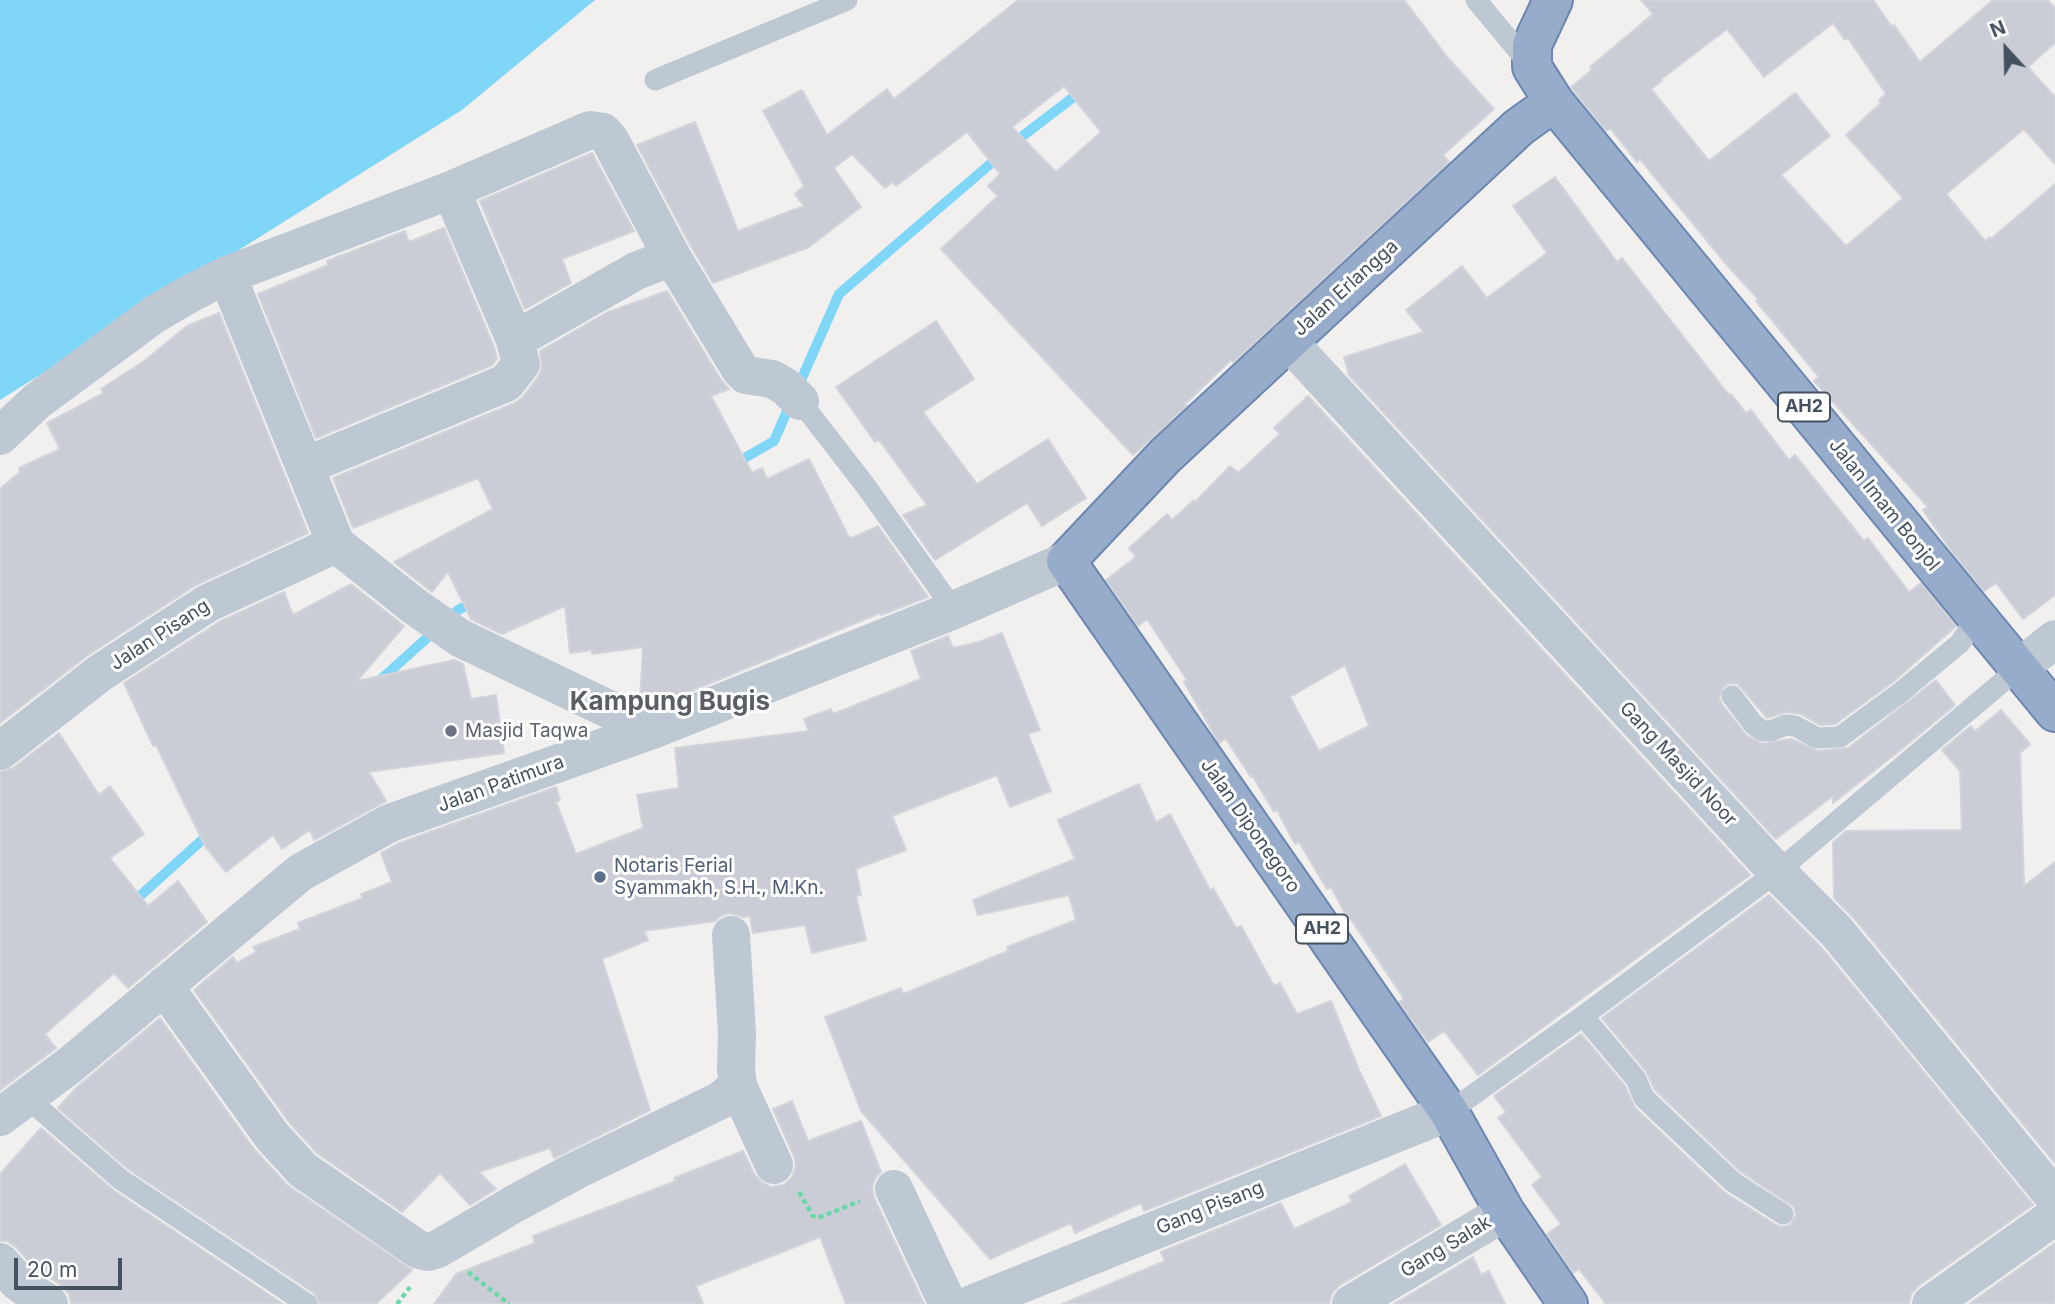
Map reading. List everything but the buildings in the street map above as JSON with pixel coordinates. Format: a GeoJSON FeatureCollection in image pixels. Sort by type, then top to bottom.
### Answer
{"type":"FeatureCollection","features":[{"type":"Feature","properties":{"kind":"highway"},"geometry":{"type":"LineString","coordinates":[[1553,0],[1532,45],[1532,67],[1554,102]]}},
{"type":"Feature","properties":{"kind":"highway","name":"Jalan Erlangga"},"geometry":{"type":"LineString","coordinates":[[1066,561],[1165,456],[1519,127],[1554,102]]}},
{"type":"Feature","properties":{"kind":"highway","name":"Jalan Imam Bonjol"},"geometry":{"type":"LineString","coordinates":[[1554,102],[2055,712]]}},
{"type":"Feature","properties":{"kind":"highway","name":"Jalan Diponegoro"},"geometry":{"type":"LineString","coordinates":[[1066,561],[1449,1112],[1505,1212],[1568,1304]]}},
{"type":"Feature","properties":{"kind":"street"},"geometry":{"type":"LineString","coordinates":[[0,436],[37,401],[155,314],[227,275],[451,190],[590,130],[607,135],[672,257],[740,369],[746,375],[772,379],[793,394]]}},
{"type":"Feature","properties":{"kind":"street"},"geometry":{"type":"LineString","coordinates":[[305,466],[506,383],[521,364],[515,340],[451,190]]}},
{"type":"Feature","properties":{"kind":"street"},"geometry":{"type":"LineString","coordinates":[[515,340],[636,271],[672,257]]}},
{"type":"Feature","properties":{"kind":"street"},"geometry":{"type":"LineString","coordinates":[[227,275],[336,544],[414,606],[460,638],[652,730]]}},
{"type":"Feature","properties":{"kind":"street","name":"Gang Masjid Noor"},"geometry":{"type":"LineString","coordinates":[[1288,341],[1777,872],[1837,932],[2055,1198]]}},
{"type":"Feature","properties":{"kind":"street","name":"Jalan Pisang"},"geometry":{"type":"LineString","coordinates":[[0,751],[100,673],[208,603],[336,544]]}},
{"type":"Feature","properties":{"kind":"street","name":"Jalan Patimura"},"geometry":{"type":"LineString","coordinates":[[13,1107],[70,1065],[301,872],[390,823],[652,730],[954,610],[1066,561]]}},
{"type":"Feature","properties":{"kind":"street"},"geometry":{"type":"LineString","coordinates":[[2019,668],[2055,639]]}},
{"type":"Feature","properties":{"kind":"street"},"geometry":{"type":"LineString","coordinates":[[731,935],[738,1086],[774,1165]]}},
{"type":"Feature","properties":{"kind":"street"},"geometry":{"type":"LineString","coordinates":[[164,986],[264,1126],[303,1170],[419,1250],[428,1252],[438,1249],[575,1171],[721,1100],[738,1086]]}},
{"type":"Feature","properties":{"kind":"street","name":"Gang Pisang"},"geometry":{"type":"LineString","coordinates":[[972,1304],[1449,1112]]}},
{"type":"Feature","properties":{"kind":"street"},"geometry":{"type":"LineString","coordinates":[[894,1189],[948,1304]]}},
{"type":"Feature","properties":{"kind":"street","name":"Gang Salak"},"geometry":{"type":"LineString","coordinates":[[1351,1304],[1505,1212]]}},
{"type":"Feature","properties":{"kind":"street"},"geometry":{"type":"LineString","coordinates":[[1931,1304],[2055,1216]]}},
{"type":"Feature","properties":{"kind":"street"},"geometry":{"type":"LineString","coordinates":[[0,1262],[18,1282],[49,1304]]}},
{"type":"Feature","properties":{"kind":"lane"},"geometry":{"type":"LineString","coordinates":[[655,80],[847,0]]}},
{"type":"Feature","properties":{"kind":"lane"},"geometry":{"type":"LineString","coordinates":[[1476,0],[1532,67]]}},
{"type":"Feature","properties":{"kind":"lane"},"geometry":{"type":"LineString","coordinates":[[793,394],[865,485],[954,610]]}},
{"type":"Feature","properties":{"kind":"lane"},"geometry":{"type":"LineString","coordinates":[[1732,696],[1754,725],[1763,731],[1772,731],[1786,725],[1795,726],[1817,738],[1840,737],[1901,692],[1960,643],[1977,618]]}},
{"type":"Feature","properties":{"kind":"lane"},"geometry":{"type":"LineString","coordinates":[[1449,1112],[1777,872],[2019,668]]}},
{"type":"Feature","properties":{"kind":"lane"},"geometry":{"type":"LineString","coordinates":[[1583,1016],[1636,1079],[1644,1098],[1733,1182],[1783,1214]]}},
{"type":"Feature","properties":{"kind":"lane"},"geometry":{"type":"LineString","coordinates":[[13,1107],[307,1304]]}},
{"type":"Feature","properties":{"kind":"path"},"geometry":{"type":"LineString","coordinates":[[774,1165],[791,1177],[813,1216],[818,1218],[894,1189]]}},
{"type":"Feature","properties":{"kind":"path"},"geometry":{"type":"LineString","coordinates":[[438,1249],[509,1304]]}},
{"type":"Feature","properties":{"kind":"water"},"geometry":{"type":"Polygon","coordinates":[[[0,0],[595,0],[462,110],[0,400],[0,0]]]}},
{"type":"Feature","properties":{"kind":"waterway"},"geometry":{"type":"LineString","coordinates":[[798,387],[839,294],[1024,135],[1084,89]]}},
{"type":"Feature","properties":{"kind":"waterway"},"geometry":{"type":"LineString","coordinates":[[734,464],[774,441],[791,402]]}},
{"type":"Feature","properties":{"kind":"waterway"},"geometry":{"type":"LineString","coordinates":[[378,682],[458,610],[476,601]]}},
{"type":"Feature","properties":{"kind":"waterway"},"geometry":{"type":"LineString","coordinates":[[131,904],[212,831]]}},
{"type":"Feature","properties":{"kind":"place","name":"Masjid Taqwa"},"geometry":{"type":"Point","coordinates":[451,731]}},
{"type":"Feature","properties":{"kind":"place","name":"Notaris Ferial Syammakh, S.H., M.Kn."},"geometry":{"type":"Point","coordinates":[600,877]}},
{"type":"Feature","properties":{"kind":"district","name":"Kampung Bugis"},"geometry":{"type":"Point","coordinates":[670,702]}}]}
